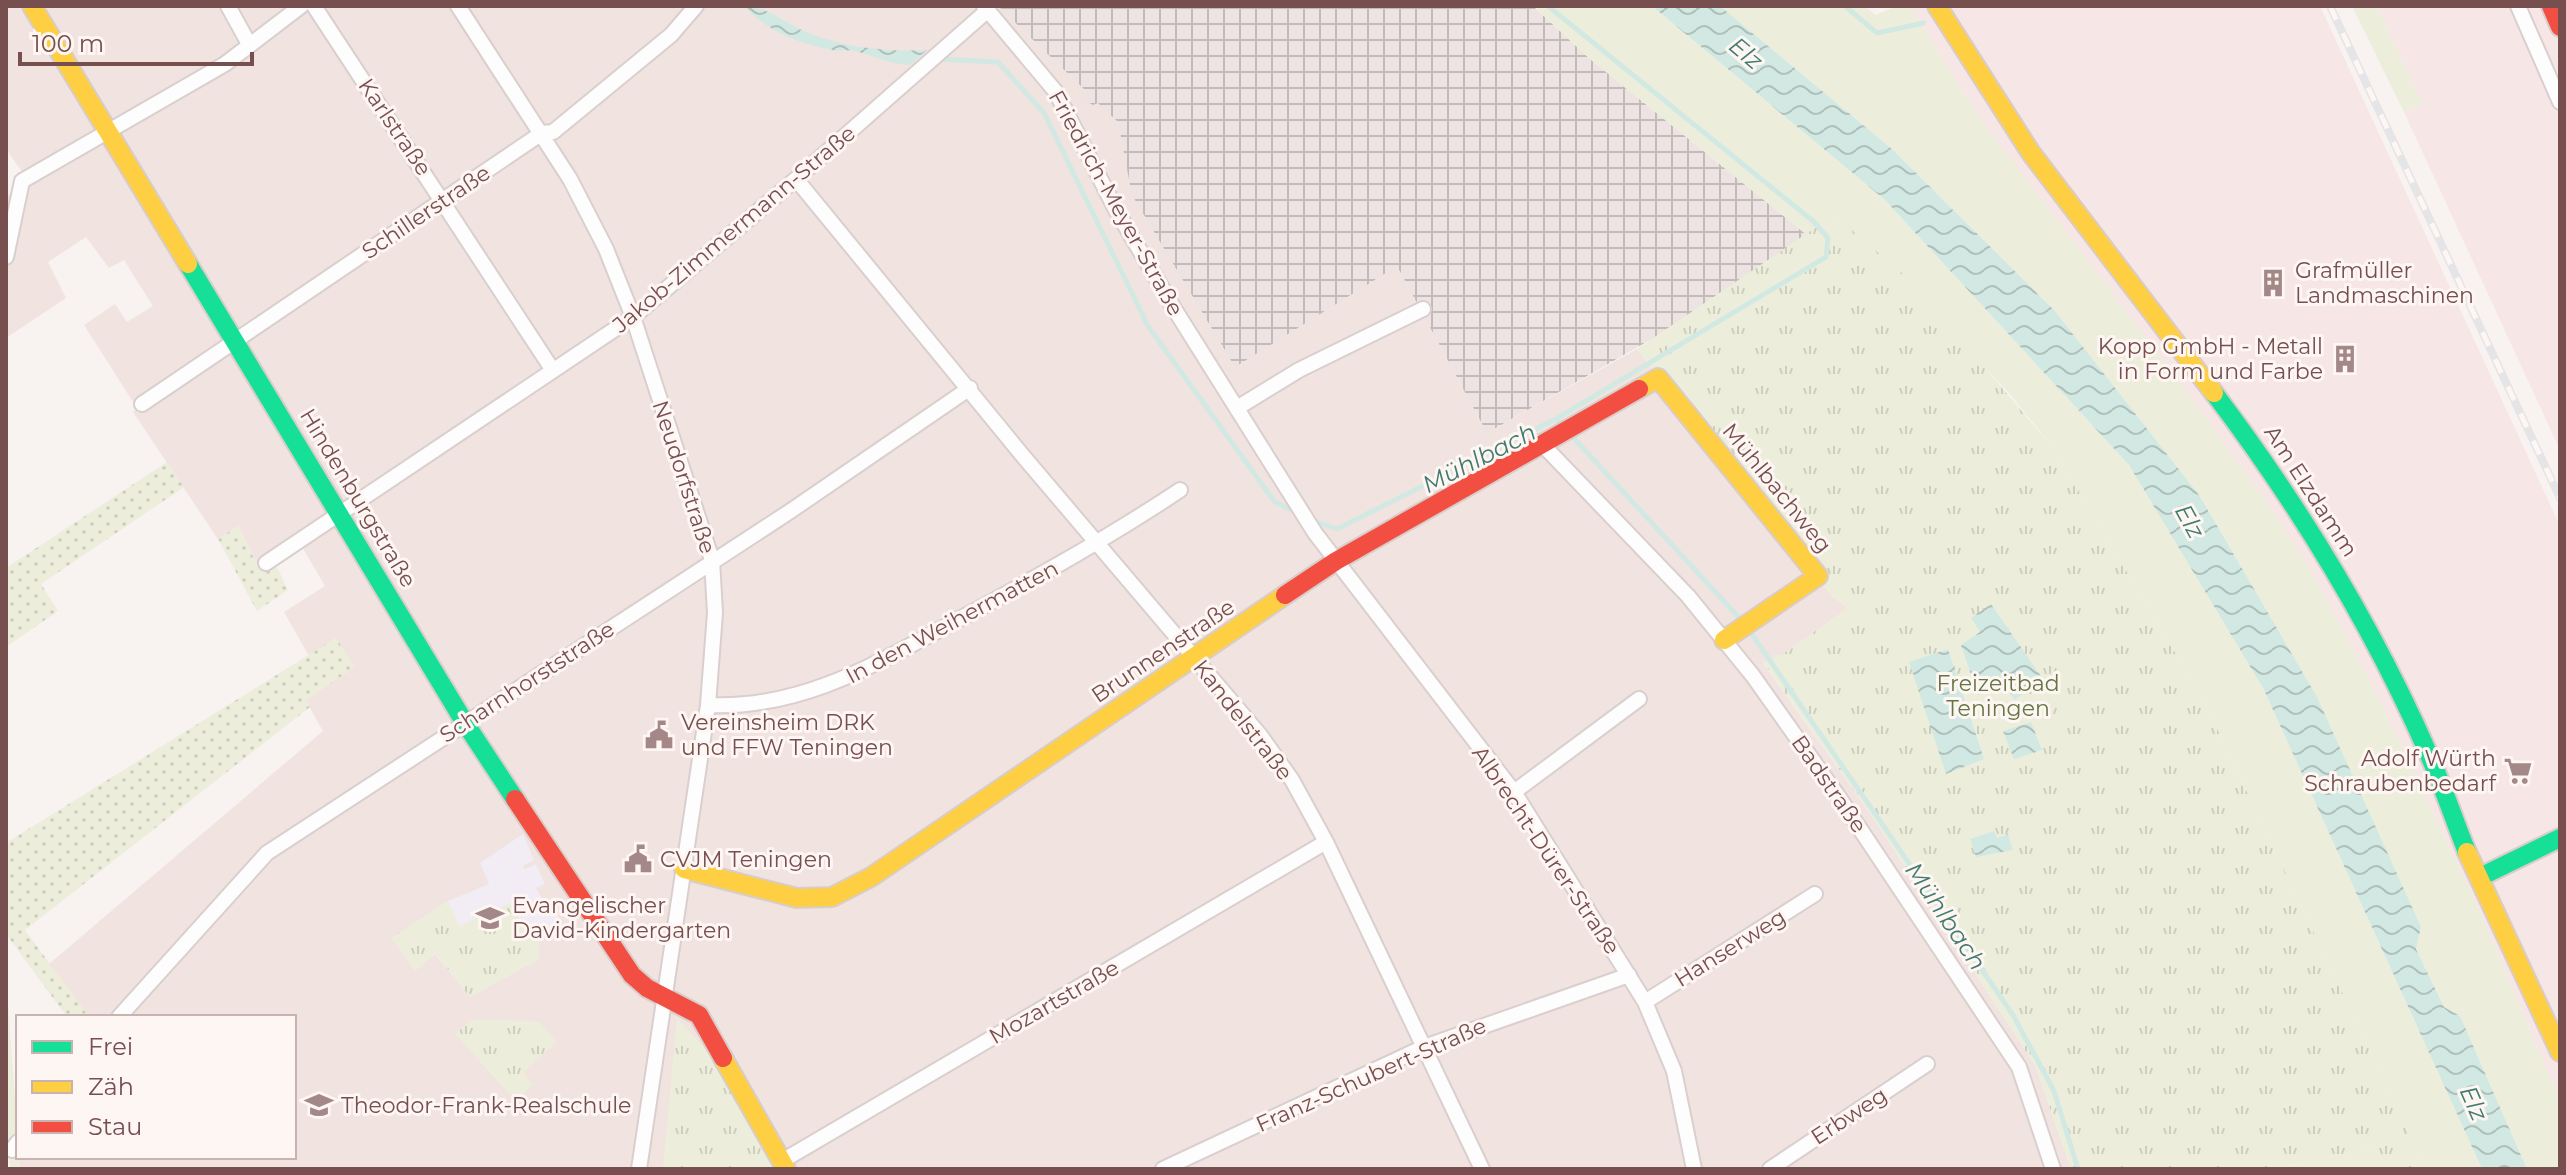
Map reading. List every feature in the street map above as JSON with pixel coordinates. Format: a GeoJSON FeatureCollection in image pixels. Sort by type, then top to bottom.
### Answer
{"type":"FeatureCollection","features":[{"type":"Feature","properties":{"kind":"street","name":"Hindenburgstraße"},"geometry":{"type":"LineString","coordinates":[[32,6],[465,723],[632,975],[641,985],[681,1002],[699,1015],[784,1165]]}},
{"type":"Feature","properties":{"kind":"street"},"geometry":{"type":"LineString","coordinates":[[228,6],[249,44]]}},
{"type":"Feature","properties":{"kind":"street"},"geometry":{"type":"LineString","coordinates":[[6,257],[22,181],[225,64],[301,6]]}},
{"type":"Feature","properties":{"kind":"street","name":"Karlstraße"},"geometry":{"type":"LineString","coordinates":[[314,6],[445,200],[552,369]]}},
{"type":"Feature","properties":{"kind":"street","name":"Neudorfstraße"},"geometry":{"type":"LineString","coordinates":[[458,6],[542,133],[606,249],[633,317],[712,560],[715,613],[708,705],[639,1169]]}},
{"type":"Feature","properties":{"kind":"street","name":"Schillerstraße"},"geometry":{"type":"LineString","coordinates":[[142,404],[542,133],[553,132],[671,35],[696,6]]}},
{"type":"Feature","properties":{"kind":"street","name":"Am Elzdamm"},"geometry":{"type":"LineString","coordinates":[[1937,6],[2031,153],[2205,379],[2308,529],[2391,674],[2560,1052]]}},
{"type":"Feature","properties":{"kind":"street"},"geometry":{"type":"LineString","coordinates":[[2518,6],[2560,102]]}},
{"type":"Feature","properties":{"kind":"street"},"geometry":{"type":"LineString","coordinates":[[2551,6],[2560,27]]}},
{"type":"Feature","properties":{"kind":"street","name":"Jakob-Zimmermann-Straße"},"geometry":{"type":"LineString","coordinates":[[266,563],[338,511],[633,317],[926,66],[986,8]]}},
{"type":"Feature","properties":{"kind":"street","name":"Friedrich-Meyer-Straße"},"geometry":{"type":"LineString","coordinates":[[986,8],[1056,92],[1116,210],[1315,533],[1336,561]]}},
{"type":"Feature","properties":{"kind":"street","name":"Kandelstraße"},"geometry":{"type":"LineString","coordinates":[[796,179],[1098,545],[1260,735],[1292,780],[1326,842],[1482,1169]]}},
{"type":"Feature","properties":{"kind":"street"},"geometry":{"type":"LineString","coordinates":[[1237,408],[1299,370],[1423,309]]}},
{"type":"Feature","properties":{"kind":"street","name":"Brunnenstraße"},"geometry":{"type":"LineString","coordinates":[[684,869],[797,898],[832,897],[871,877],[1336,561],[1658,378]]}},
{"type":"Feature","properties":{"kind":"street","name":"Mühlbachweg"},"geometry":{"type":"LineString","coordinates":[[1658,378],[1818,576],[1731,636]]}},
{"type":"Feature","properties":{"kind":"street","name":"Scharnhorststraße"},"geometry":{"type":"LineString","coordinates":[[121,1015],[267,853],[970,388]]}},
{"type":"Feature","properties":{"kind":"street","name":"Badstraße"},"geometry":{"type":"LineString","coordinates":[[1548,438],[1688,596],[1731,636],[2019,1067],[2053,1169]]}},
{"type":"Feature","properties":{"kind":"street","name":"In den Weihermatten"},"geometry":{"type":"LineString","coordinates":[[708,705],[737,706],[782,701],[845,680],[1098,545],[1180,490]]}},
{"type":"Feature","properties":{"kind":"street","name":"Albrecht-Dürer-Straße"},"geometry":{"type":"LineString","coordinates":[[1336,561],[1514,792],[1645,1002],[1674,1071],[1694,1169]]}},
{"type":"Feature","properties":{"kind":"street"},"geometry":{"type":"LineString","coordinates":[[1514,792],[1639,699]]}},
{"type":"Feature","properties":{"kind":"street"},"geometry":{"type":"LineString","coordinates":[[2480,877],[2560,838]]}},
{"type":"Feature","properties":{"kind":"street","name":"Mozartstraße"},"geometry":{"type":"LineString","coordinates":[[784,1165],[1326,842]]}},
{"type":"Feature","properties":{"kind":"street","name":"Hanserweg"},"geometry":{"type":"LineString","coordinates":[[1645,1002],[1815,894]]}},
{"type":"Feature","properties":{"kind":"street","name":"Franz-Schubert-Straße"},"geometry":{"type":"LineString","coordinates":[[1163,1169],[1424,1047],[1629,975]]}},
{"type":"Feature","properties":{"kind":"street","name":"Erbweg"},"geometry":{"type":"LineString","coordinates":[[1770,1169],[1927,1064]]}},
{"type":"Feature","properties":{"kind":"shaded area"},"geometry":{"type":"Polygon","coordinates":[[[6,6],[998,6],[1088,93],[1090,102],[1098,102],[1118,122],[1133,195],[1397,266],[1487,433],[1637,349],[1832,596],[1848,608],[1788,651],[1763,663],[1870,813],[2035,1065],[2071,1169],[20,1169],[18,1159],[296,1159],[296,1015],[87,1015],[49,964],[323,731],[306,701],[336,638],[309,656],[284,612],[325,586],[301,545],[260,570],[238,526],[218,539],[133,412],[137,408],[84,325],[115,304],[127,322],[153,306],[124,260],[109,268],[86,237],[48,262],[66,298],[6,338],[6,215],[8,196],[23,173],[6,149],[6,6]]]}},
{"type":"Feature","properties":{"kind":"shaded area"},"geometry":{"type":"Polygon","coordinates":[[[998,6],[1533,6],[1590,59],[1807,235],[1657,336],[1487,433],[1397,266],[1235,367],[1132,195],[1118,122],[1098,103],[1093,105],[1084,100],[1087,92],[998,6]]]}},
{"type":"Feature","properties":{"kind":"shaded area"},"geometry":{"type":"Polygon","coordinates":[[[1910,6],[2320,6],[2560,526],[2560,1102],[2475,901],[2379,699],[2266,501],[1979,117],[1910,6]]]}},
{"type":"Feature","properties":{"kind":"shaded area"},"geometry":{"type":"Polygon","coordinates":[[[2376,6],[2560,6],[2560,450],[2404,112],[2423,104],[2376,6]]]}},
{"type":"Feature","properties":{"kind":"shaded area","name":"Evangelischer David-Kindergarten"},"geometry":{"type":"Polygon","coordinates":[[[523,834],[534,860],[523,866],[525,869],[536,864],[545,884],[536,888],[552,915],[556,913],[560,920],[557,922],[560,928],[539,939],[539,959],[470,997],[435,954],[415,971],[392,938],[448,901],[489,884],[480,863],[523,834]]]}},
{"type":"Feature","properties":{"kind":"green space"},"geometry":{"type":"Polygon","coordinates":[[[1534,6],[1652,6],[1885,200],[2129,465],[2263,688],[2482,1169],[2426,1169],[2203,699],[2054,449],[2009,393],[1835,215],[1807,235],[1590,59],[1534,6]]]}},
{"type":"Feature","properties":{"kind":"green space"},"geometry":{"type":"Polygon","coordinates":[[[1720,6],[1864,6],[1876,15],[1896,6],[1910,6],[1979,117],[2180,383],[2266,501],[2311,571],[2379,699],[2475,901],[2560,1102],[2560,1169],[2527,1169],[2460,1016],[2444,1007],[2416,949],[2421,927],[2054,310],[1892,149],[1720,6]]]}},
{"type":"Feature","properties":{"kind":"green space"},"geometry":{"type":"Polygon","coordinates":[[[2352,6],[2376,6],[2423,104],[2404,112],[2352,6]]]}},
{"type":"Feature","properties":{"kind":"green space","name":"Freizeitbad Teningen"},"geometry":{"type":"Polygon","coordinates":[[[1834,215],[1909,279],[2054,449],[2203,699],[2426,1169],[2390,1169],[2374,1148],[2273,1169],[2071,1169],[2035,1065],[1870,813],[1763,662],[1788,651],[1847,608],[1832,596],[1637,349],[1834,215]]]}},
{"type":"Feature","properties":{"kind":"green space"},"geometry":{"type":"Polygon","coordinates":[[[167,462],[184,487],[41,584],[58,611],[6,647],[6,568],[167,462]]]}},
{"type":"Feature","properties":{"kind":"green space"},"geometry":{"type":"Polygon","coordinates":[[[238,526],[259,569],[274,561],[288,590],[257,611],[218,539],[238,526]]]}},
{"type":"Feature","properties":{"kind":"green space"},"geometry":{"type":"Polygon","coordinates":[[[336,638],[355,667],[306,700],[310,707],[25,930],[88,1015],[66,1015],[6,934],[6,843],[336,638]]]}},
{"type":"Feature","properties":{"kind":"green space","name":"Evangelischer David-Kindergarten"},"geometry":{"type":"Polygon","coordinates":[[[448,901],[459,926],[510,903],[522,923],[526,921],[530,929],[534,928],[539,939],[539,959],[470,997],[435,953],[415,971],[392,938],[448,901]]]}},
{"type":"Feature","properties":{"kind":"green space"},"geometry":{"type":"Polygon","coordinates":[[[6,975],[16,1114],[16,1159],[19,1159],[20,1169],[11,1169],[6,1147],[6,975]]]}},
{"type":"Feature","properties":{"kind":"green space"},"geometry":{"type":"Polygon","coordinates":[[[677,1018],[720,1065],[775,1169],[663,1169],[677,1018]]]}},
{"type":"Feature","properties":{"kind":"green space"},"geometry":{"type":"Polygon","coordinates":[[[471,1020],[538,1021],[557,1041],[523,1073],[533,1085],[516,1101],[455,1034],[471,1020]]]}},
{"type":"Feature","properties":{"kind":"green space"},"geometry":{"type":"Polygon","coordinates":[[[2374,1148],[2390,1169],[2273,1169],[2374,1148]]]}},
{"type":"Feature","properties":{"kind":"water"},"geometry":{"type":"Polygon","coordinates":[[[744,6],[761,9],[803,30],[839,43],[883,50],[927,50],[910,65],[889,62],[853,50],[835,51],[796,40],[773,29],[744,6]]]}},
{"type":"Feature","properties":{"kind":"water","name":"Elz"},"geometry":{"type":"Polygon","coordinates":[[[1652,6],[1720,6],[1892,149],[2054,310],[2199,495],[2317,697],[2421,927],[2416,949],[2444,1007],[2460,1016],[2527,1169],[2482,1169],[2263,688],[2129,465],[1885,200],[1652,6]]]}},
{"type":"Feature","properties":{"kind":"water"},"geometry":{"type":"Polygon","coordinates":[[[1991,604],[2043,679],[2015,700],[2005,686],[1978,695],[1961,645],[1980,632],[1971,618],[1991,604]]]}},
{"type":"Feature","properties":{"kind":"water"},"geometry":{"type":"Polygon","coordinates":[[[1948,649],[1984,759],[1946,774],[1909,662],[1948,649]]]}},
{"type":"Feature","properties":{"kind":"water"},"geometry":{"type":"Polygon","coordinates":[[[2031,722],[2042,750],[2014,759],[2003,731],[2031,722]]]}},
{"type":"Feature","properties":{"kind":"water"},"geometry":{"type":"Polygon","coordinates":[[[1994,831],[1997,838],[2008,834],[2013,850],[1976,857],[1970,839],[1994,831]]]}},
{"type":"Feature","properties":{"kind":"waterway"},"geometry":{"type":"LineString","coordinates":[[1548,6],[1813,221],[1828,238],[1826,257],[1556,419]]}},
{"type":"Feature","properties":{"kind":"waterway"},"geometry":{"type":"LineString","coordinates":[[1845,6],[1877,33],[1924,23]]}},
{"type":"Feature","properties":{"kind":"waterway","name":"Mühlbach"},"geometry":{"type":"LineString","coordinates":[[940,59],[998,62],[1044,113],[1148,326],[1274,501],[1300,515]]}},
{"type":"Feature","properties":{"kind":"waterway","name":"Mühlbach"},"geometry":{"type":"LineString","coordinates":[[1309,519],[1337,529],[1556,419],[1562,425]]}},
{"type":"Feature","properties":{"kind":"waterway","name":"Mühlbach"},"geometry":{"type":"LineString","coordinates":[[1571,435],[1743,622]]}},
{"type":"Feature","properties":{"kind":"waterway","name":"Mühlbach"},"geometry":{"type":"LineString","coordinates":[[1749,630],[2013,1015],[2054,1091],[2078,1169]]}},
{"type":"Feature","properties":{"kind":"railway"},"geometry":{"type":"LineString","coordinates":[[2330,6],[2560,498]]}},
{"type":"Feature","properties":{"kind":"traffic: fast"},"geometry":{"type":"LineString","coordinates":[[188,264],[465,723],[515,799]]}},
{"type":"Feature","properties":{"kind":"traffic: fast"},"geometry":{"type":"LineString","coordinates":[[2214,393],[2275,478],[2359,613],[2429,755],[2467,852]]}},
{"type":"Feature","properties":{"kind":"traffic: fast"},"geometry":{"type":"LineString","coordinates":[[2480,877],[2560,838]]}},
{"type":"Feature","properties":{"kind":"traffic: slow"},"geometry":{"type":"LineString","coordinates":[[32,6],[188,264]]}},
{"type":"Feature","properties":{"kind":"traffic: slow"},"geometry":{"type":"LineString","coordinates":[[1937,6],[2031,153],[2214,393]]}},
{"type":"Feature","properties":{"kind":"traffic: slow"},"geometry":{"type":"LineString","coordinates":[[1639,389],[1658,378],[1818,576],[1724,640]]}},
{"type":"Feature","properties":{"kind":"traffic: slow"},"geometry":{"type":"LineString","coordinates":[[684,869],[797,898],[832,897],[871,877],[1285,595]]}},
{"type":"Feature","properties":{"kind":"traffic: slow"},"geometry":{"type":"LineString","coordinates":[[2467,852],[2560,1052]]}},
{"type":"Feature","properties":{"kind":"traffic: slow"},"geometry":{"type":"LineString","coordinates":[[723,1058],[786,1169]]}},
{"type":"Feature","properties":{"kind":"traffic: jam"},"geometry":{"type":"LineString","coordinates":[[2551,6],[2560,27]]}},
{"type":"Feature","properties":{"kind":"traffic: jam"},"geometry":{"type":"LineString","coordinates":[[1285,595],[1336,561],[1639,389]]}},
{"type":"Feature","properties":{"kind":"traffic: jam"},"geometry":{"type":"LineString","coordinates":[[515,799],[632,975],[647,988],[699,1015],[723,1058]]}},
{"type":"Feature","properties":{"kind":"place","name":"Grafmüller Landmaschinen"},"geometry":{"type":"Point","coordinates":[2273,283]}},
{"type":"Feature","properties":{"kind":"place","name":"Kopp GmbH - Metall in Form und Farbe"},"geometry":{"type":"Point","coordinates":[2345,359]}},
{"type":"Feature","properties":{"kind":"place","name":"Vereinsheim DRK und FFW Teningen"},"geometry":{"type":"Point","coordinates":[659,735]}},
{"type":"Feature","properties":{"kind":"place","name":"Adolf Würth Schraubenbedarf"},"geometry":{"type":"Point","coordinates":[2518,771]}},
{"type":"Feature","properties":{"kind":"place","name":"CVJM Teningen"},"geometry":{"type":"Point","coordinates":[638,859]}},
{"type":"Feature","properties":{"kind":"place","name":"Evangelischer David-Kindergarten"},"geometry":{"type":"Point","coordinates":[490,918]}},
{"type":"Feature","properties":{"kind":"place","name":"Theodor-Frank-Realschule"},"geometry":{"type":"Point","coordinates":[319,1105]}}]}
